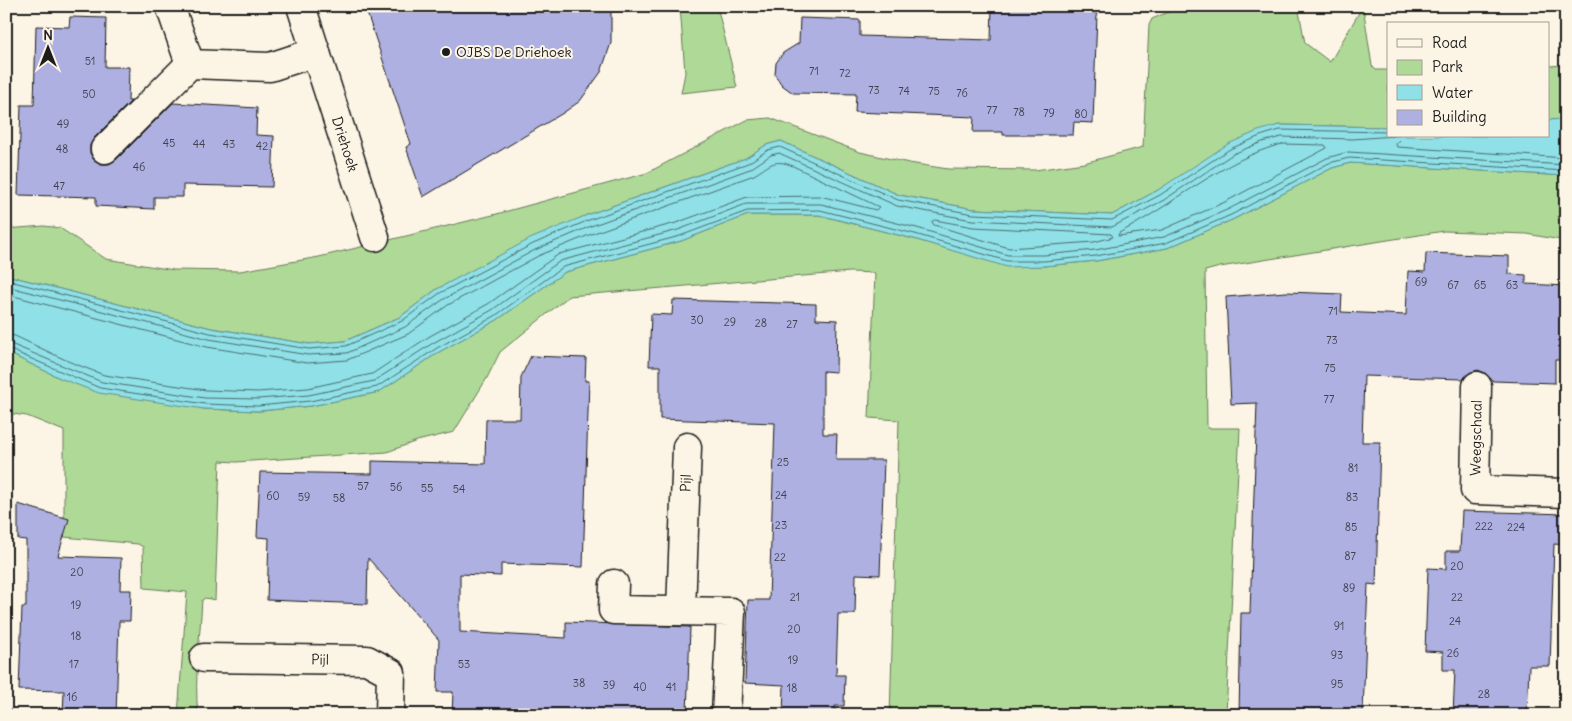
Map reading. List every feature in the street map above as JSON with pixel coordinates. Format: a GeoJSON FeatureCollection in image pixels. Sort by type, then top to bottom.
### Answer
{"type":"FeatureCollection","features":[{"type":"Feature","properties":{"kind":"street"},"geometry":{"type":"LineString","coordinates":[[170,6],[190,64]]}},
{"type":"Feature","properties":{"kind":"street","name":"Driehoek"},"geometry":{"type":"LineString","coordinates":[[301,6],[375,237]]}},
{"type":"Feature","properties":{"kind":"street"},"geometry":{"type":"LineString","coordinates":[[105,149],[190,64],[270,68],[316,52]]}},
{"type":"Feature","properties":{"kind":"street","name":"Weegschaal"},"geometry":{"type":"LineString","coordinates":[[1477,386],[1475,490],[1566,493]]}},
{"type":"Feature","properties":{"kind":"street","name":"Pijl"},"geometry":{"type":"LineString","coordinates":[[681,611],[686,447]]}},
{"type":"Feature","properties":{"kind":"street"},"geometry":{"type":"LineString","coordinates":[[614,584],[613,610],[731,612],[726,715]]}},
{"type":"Feature","properties":{"kind":"street","name":"Pijl"},"geometry":{"type":"LineString","coordinates":[[204,658],[367,660],[391,673],[390,715]]}},
{"type":"Feature","properties":{"kind":"green space"},"geometry":{"type":"Polygon","coordinates":[[[680,6],[717,6],[737,87],[681,93],[685,73],[680,6]]]}},
{"type":"Feature","properties":{"kind":"green space"},"geometry":{"type":"Polygon","coordinates":[[[1182,6],[1298,6],[1305,43],[1330,62],[1363,6],[1372,66],[1376,70],[1387,70],[1387,127],[1279,125],[1112,215],[974,209],[899,195],[781,141],[766,145],[746,158],[587,215],[437,289],[400,317],[345,341],[309,344],[211,328],[6,275],[6,229],[44,226],[60,228],[106,259],[174,270],[240,271],[319,257],[493,215],[647,173],[747,120],[770,118],[860,152],[909,163],[948,169],[1035,170],[1084,163],[1143,147],[1149,25],[1152,19],[1182,6]]]}},
{"type":"Feature","properties":{"kind":"green space"},"geometry":{"type":"Polygon","coordinates":[[[1566,65],[1566,119],[1550,120],[1550,66],[1566,65]]]}},
{"type":"Feature","properties":{"kind":"green space"},"geometry":{"type":"Polygon","coordinates":[[[1350,163],[1566,176],[1566,241],[1527,234],[1444,231],[1205,271],[1207,428],[1240,428],[1226,715],[890,715],[899,420],[869,418],[875,273],[850,272],[569,296],[500,352],[487,378],[454,432],[417,441],[387,452],[236,462],[220,461],[215,600],[205,598],[202,600],[197,672],[198,715],[178,715],[187,592],[144,588],[143,547],[138,544],[64,537],[64,431],[27,416],[6,413],[6,352],[62,379],[204,409],[259,411],[311,406],[379,392],[439,352],[497,320],[565,272],[681,241],[748,215],[819,215],[914,239],[1007,266],[1044,266],[1096,261],[1167,248],[1234,219],[1332,168],[1350,163]]]}},
{"type":"Feature","properties":{"kind":"water"},"geometry":{"type":"Polygon","coordinates":[[[1566,119],[1566,176],[1350,163],[1332,168],[1234,219],[1167,248],[1096,261],[1007,267],[914,239],[819,215],[748,215],[681,241],[565,272],[497,320],[439,352],[379,392],[311,406],[259,411],[204,409],[99,393],[62,379],[6,352],[6,275],[211,328],[309,344],[345,341],[400,317],[437,289],[530,239],[587,215],[746,158],[766,145],[781,141],[899,195],[974,209],[1112,215],[1158,190],[1228,144],[1258,131],[1279,125],[1387,127],[1387,138],[1550,138],[1550,120],[1566,119]]]}},
{"type":"Feature","properties":{"kind":"building"},"geometry":{"type":"Polygon","coordinates":[[[387,6],[611,6],[611,43],[601,72],[580,101],[423,197],[406,147],[411,144],[367,13],[387,6]]]}},
{"type":"Feature","properties":{"kind":"building"},"geometry":{"type":"Polygon","coordinates":[[[992,6],[1071,6],[1097,14],[1093,123],[1074,122],[1073,135],[1003,135],[1003,132],[973,132],[974,117],[855,112],[856,94],[793,93],[782,85],[775,75],[776,63],[783,53],[799,43],[800,18],[860,20],[860,36],[991,40],[992,6]]]}},
{"type":"Feature","properties":{"kind":"building"},"geometry":{"type":"Polygon","coordinates":[[[70,17],[106,18],[105,67],[129,67],[128,101],[131,101],[94,138],[90,145],[90,153],[94,160],[101,164],[109,164],[116,160],[173,103],[257,108],[256,135],[274,136],[272,187],[183,185],[183,197],[154,197],[154,209],[96,206],[96,197],[18,195],[21,105],[34,105],[36,26],[69,27],[70,17]]]}},
{"type":"Feature","properties":{"kind":"building"},"geometry":{"type":"Polygon","coordinates":[[[1426,253],[1509,256],[1509,274],[1526,275],[1526,284],[1566,286],[1566,360],[1555,360],[1555,383],[1493,381],[1485,373],[1478,370],[1469,373],[1463,379],[1364,376],[1362,442],[1380,442],[1376,585],[1368,584],[1363,712],[1344,712],[1344,715],[1239,715],[1241,613],[1250,613],[1257,403],[1231,404],[1226,297],[1286,292],[1342,294],[1341,312],[1406,315],[1408,271],[1425,272],[1426,253]]]}},
{"type":"Feature","properties":{"kind":"building"},"geometry":{"type":"Polygon","coordinates":[[[673,300],[816,304],[816,319],[837,320],[836,372],[823,371],[823,434],[837,434],[836,460],[884,460],[880,575],[856,574],[855,614],[838,614],[836,675],[845,675],[844,706],[835,706],[835,715],[783,715],[784,685],[745,683],[748,600],[769,600],[775,423],[660,419],[660,366],[649,366],[651,314],[672,315],[673,300]]]}},
{"type":"Feature","properties":{"kind":"building"},"geometry":{"type":"Polygon","coordinates":[[[531,356],[586,358],[585,381],[589,381],[583,567],[501,564],[501,576],[460,574],[460,632],[566,638],[566,622],[690,627],[687,715],[452,715],[453,692],[437,692],[439,640],[368,558],[367,604],[267,600],[269,538],[257,537],[260,472],[372,474],[372,461],[485,464],[486,419],[520,419],[521,377],[531,356]]]}},
{"type":"Feature","properties":{"kind":"building"},"geometry":{"type":"Polygon","coordinates":[[[18,504],[69,519],[58,556],[121,558],[120,590],[131,590],[130,621],[119,621],[116,715],[63,715],[64,691],[19,690],[22,607],[26,607],[26,540],[18,539],[18,504]]]}},
{"type":"Feature","properties":{"kind":"building"},"geometry":{"type":"Polygon","coordinates":[[[1462,511],[1566,514],[1566,545],[1554,544],[1550,666],[1529,666],[1527,715],[1453,715],[1455,670],[1443,670],[1443,652],[1425,651],[1428,568],[1446,569],[1446,551],[1460,551],[1462,511]]]}},
{"type":"Feature","properties":{"kind":"place","name":"OJBS De Driehoek"},"geometry":{"type":"Point","coordinates":[446,52]}}]}
